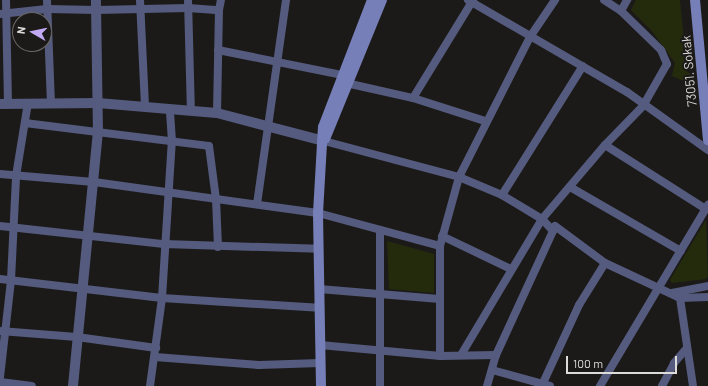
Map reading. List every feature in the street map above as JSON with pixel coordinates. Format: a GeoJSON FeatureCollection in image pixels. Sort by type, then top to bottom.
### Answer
{"type":"FeatureCollection","features":[{"type":"Feature","properties":{"kind":"main road"},"geometry":{"type":"LineString","coordinates":[[344,79],[372,0]]}},
{"type":"Feature","properties":{"kind":"main road"},"geometry":{"type":"LineString","coordinates":[[321,386],[318,213],[324,141],[323,126],[382,0]]}},
{"type":"Feature","properties":{"kind":"main road","name":"73051. Sokak"},"geometry":{"type":"LineString","coordinates":[[695,0],[708,140]]}},
{"type":"Feature","properties":{"kind":"street"},"geometry":{"type":"LineString","coordinates":[[6,0],[4,14],[4,104],[51,102],[98,103],[216,113],[458,177],[502,195],[542,219],[553,231]]}},
{"type":"Feature","properties":{"kind":"street"},"geometry":{"type":"LineString","coordinates":[[47,0],[51,102]]}},
{"type":"Feature","properties":{"kind":"street"},"geometry":{"type":"LineString","coordinates":[[140,0],[145,107]]}},
{"type":"Feature","properties":{"kind":"street"},"geometry":{"type":"LineString","coordinates":[[216,113],[220,0]]}},
{"type":"Feature","properties":{"kind":"street"},"geometry":{"type":"LineString","coordinates":[[257,204],[286,0]]}},
{"type":"Feature","properties":{"kind":"street"},"geometry":{"type":"LineString","coordinates":[[440,356],[440,246],[458,177],[530,37],[555,0]]}},
{"type":"Feature","properties":{"kind":"street"},"geometry":{"type":"LineString","coordinates":[[462,355],[511,268],[542,219],[605,145],[643,106],[667,64],[661,50],[621,11],[604,0]]}},
{"type":"Feature","properties":{"kind":"street"},"geometry":{"type":"LineString","coordinates":[[621,11],[627,0]]}},
{"type":"Feature","properties":{"kind":"street"},"geometry":{"type":"LineString","coordinates":[[413,98],[471,1],[530,37],[627,92],[643,106],[708,150]]}},
{"type":"Feature","properties":{"kind":"street"},"geometry":{"type":"LineString","coordinates":[[4,14],[96,5],[141,9],[188,4],[219,10]]}},
{"type":"Feature","properties":{"kind":"street"},"geometry":{"type":"LineString","coordinates":[[188,4],[191,110]]}},
{"type":"Feature","properties":{"kind":"street"},"geometry":{"type":"LineString","coordinates":[[73,386],[82,289],[90,236],[98,133],[96,5]]}},
{"type":"Feature","properties":{"kind":"street"},"geometry":{"type":"LineString","coordinates":[[218,50],[278,62],[344,79],[413,98],[485,122]]}},
{"type":"Feature","properties":{"kind":"street"},"geometry":{"type":"LineString","coordinates":[[502,195],[583,66]]}},
{"type":"Feature","properties":{"kind":"street"},"geometry":{"type":"LineString","coordinates":[[0,377],[2,331],[11,280],[16,176],[28,103]]}},
{"type":"Feature","properties":{"kind":"street"},"geometry":{"type":"LineString","coordinates":[[150,386],[162,298],[164,244],[172,141],[170,109]]}},
{"type":"Feature","properties":{"kind":"street"},"geometry":{"type":"LineString","coordinates":[[25,123],[209,146],[216,199],[218,247]]}},
{"type":"Feature","properties":{"kind":"street"},"geometry":{"type":"LineString","coordinates":[[600,386],[707,207],[605,145]]}},
{"type":"Feature","properties":{"kind":"street"},"geometry":{"type":"LineString","coordinates":[[0,174],[94,182],[318,213],[440,246]]}},
{"type":"Feature","properties":{"kind":"street"},"geometry":{"type":"LineString","coordinates":[[570,187],[682,251]]}},
{"type":"Feature","properties":{"kind":"street"},"geometry":{"type":"LineString","coordinates":[[0,226],[164,244],[218,247],[319,249]]}},
{"type":"Feature","properties":{"kind":"street"},"geometry":{"type":"LineString","coordinates":[[488,386],[496,355],[555,226],[605,263],[680,298],[708,297]]}},
{"type":"Feature","properties":{"kind":"street"},"geometry":{"type":"LineString","coordinates":[[380,230],[382,294],[379,351],[380,386]]}},
{"type":"Feature","properties":{"kind":"street"},"geometry":{"type":"LineString","coordinates":[[442,236],[511,268]]}},
{"type":"Feature","properties":{"kind":"street"},"geometry":{"type":"LineString","coordinates":[[492,370],[547,385],[579,305],[605,263]]}},
{"type":"Feature","properties":{"kind":"street"},"geometry":{"type":"LineString","coordinates":[[0,279],[162,298],[320,308]]}},
{"type":"Feature","properties":{"kind":"street"},"geometry":{"type":"LineString","coordinates":[[672,293],[708,286]]}},
{"type":"Feature","properties":{"kind":"street"},"geometry":{"type":"LineString","coordinates":[[319,289],[440,299]]}},
{"type":"Feature","properties":{"kind":"street"},"geometry":{"type":"LineString","coordinates":[[680,298],[686,349],[694,386]]}},
{"type":"Feature","properties":{"kind":"street"},"geometry":{"type":"LineString","coordinates":[[2,331],[77,337],[155,353],[260,365],[320,363]]}},
{"type":"Feature","properties":{"kind":"street"},"geometry":{"type":"LineString","coordinates":[[320,345],[440,356],[496,355]]}},
{"type":"Feature","properties":{"kind":"street"},"geometry":{"type":"LineString","coordinates":[[662,386],[674,363],[686,349]]}},
{"type":"Feature","properties":{"kind":"street"},"geometry":{"type":"LineString","coordinates":[[0,382],[32,386]]}},
{"type":"Feature","properties":{"kind":"green space"},"geometry":{"type":"Polygon","coordinates":[[[636,0],[680,0],[687,72],[692,74],[693,85],[672,76],[675,63],[652,31],[631,10],[636,0]]]}},
{"type":"Feature","properties":{"kind":"green space"},"geometry":{"type":"Polygon","coordinates":[[[706,220],[708,276],[706,279],[672,283],[670,280],[706,220]]]}},
{"type":"Feature","properties":{"kind":"green space"},"geometry":{"type":"Polygon","coordinates":[[[387,241],[434,254],[434,293],[389,289],[387,241]]]}}]}
